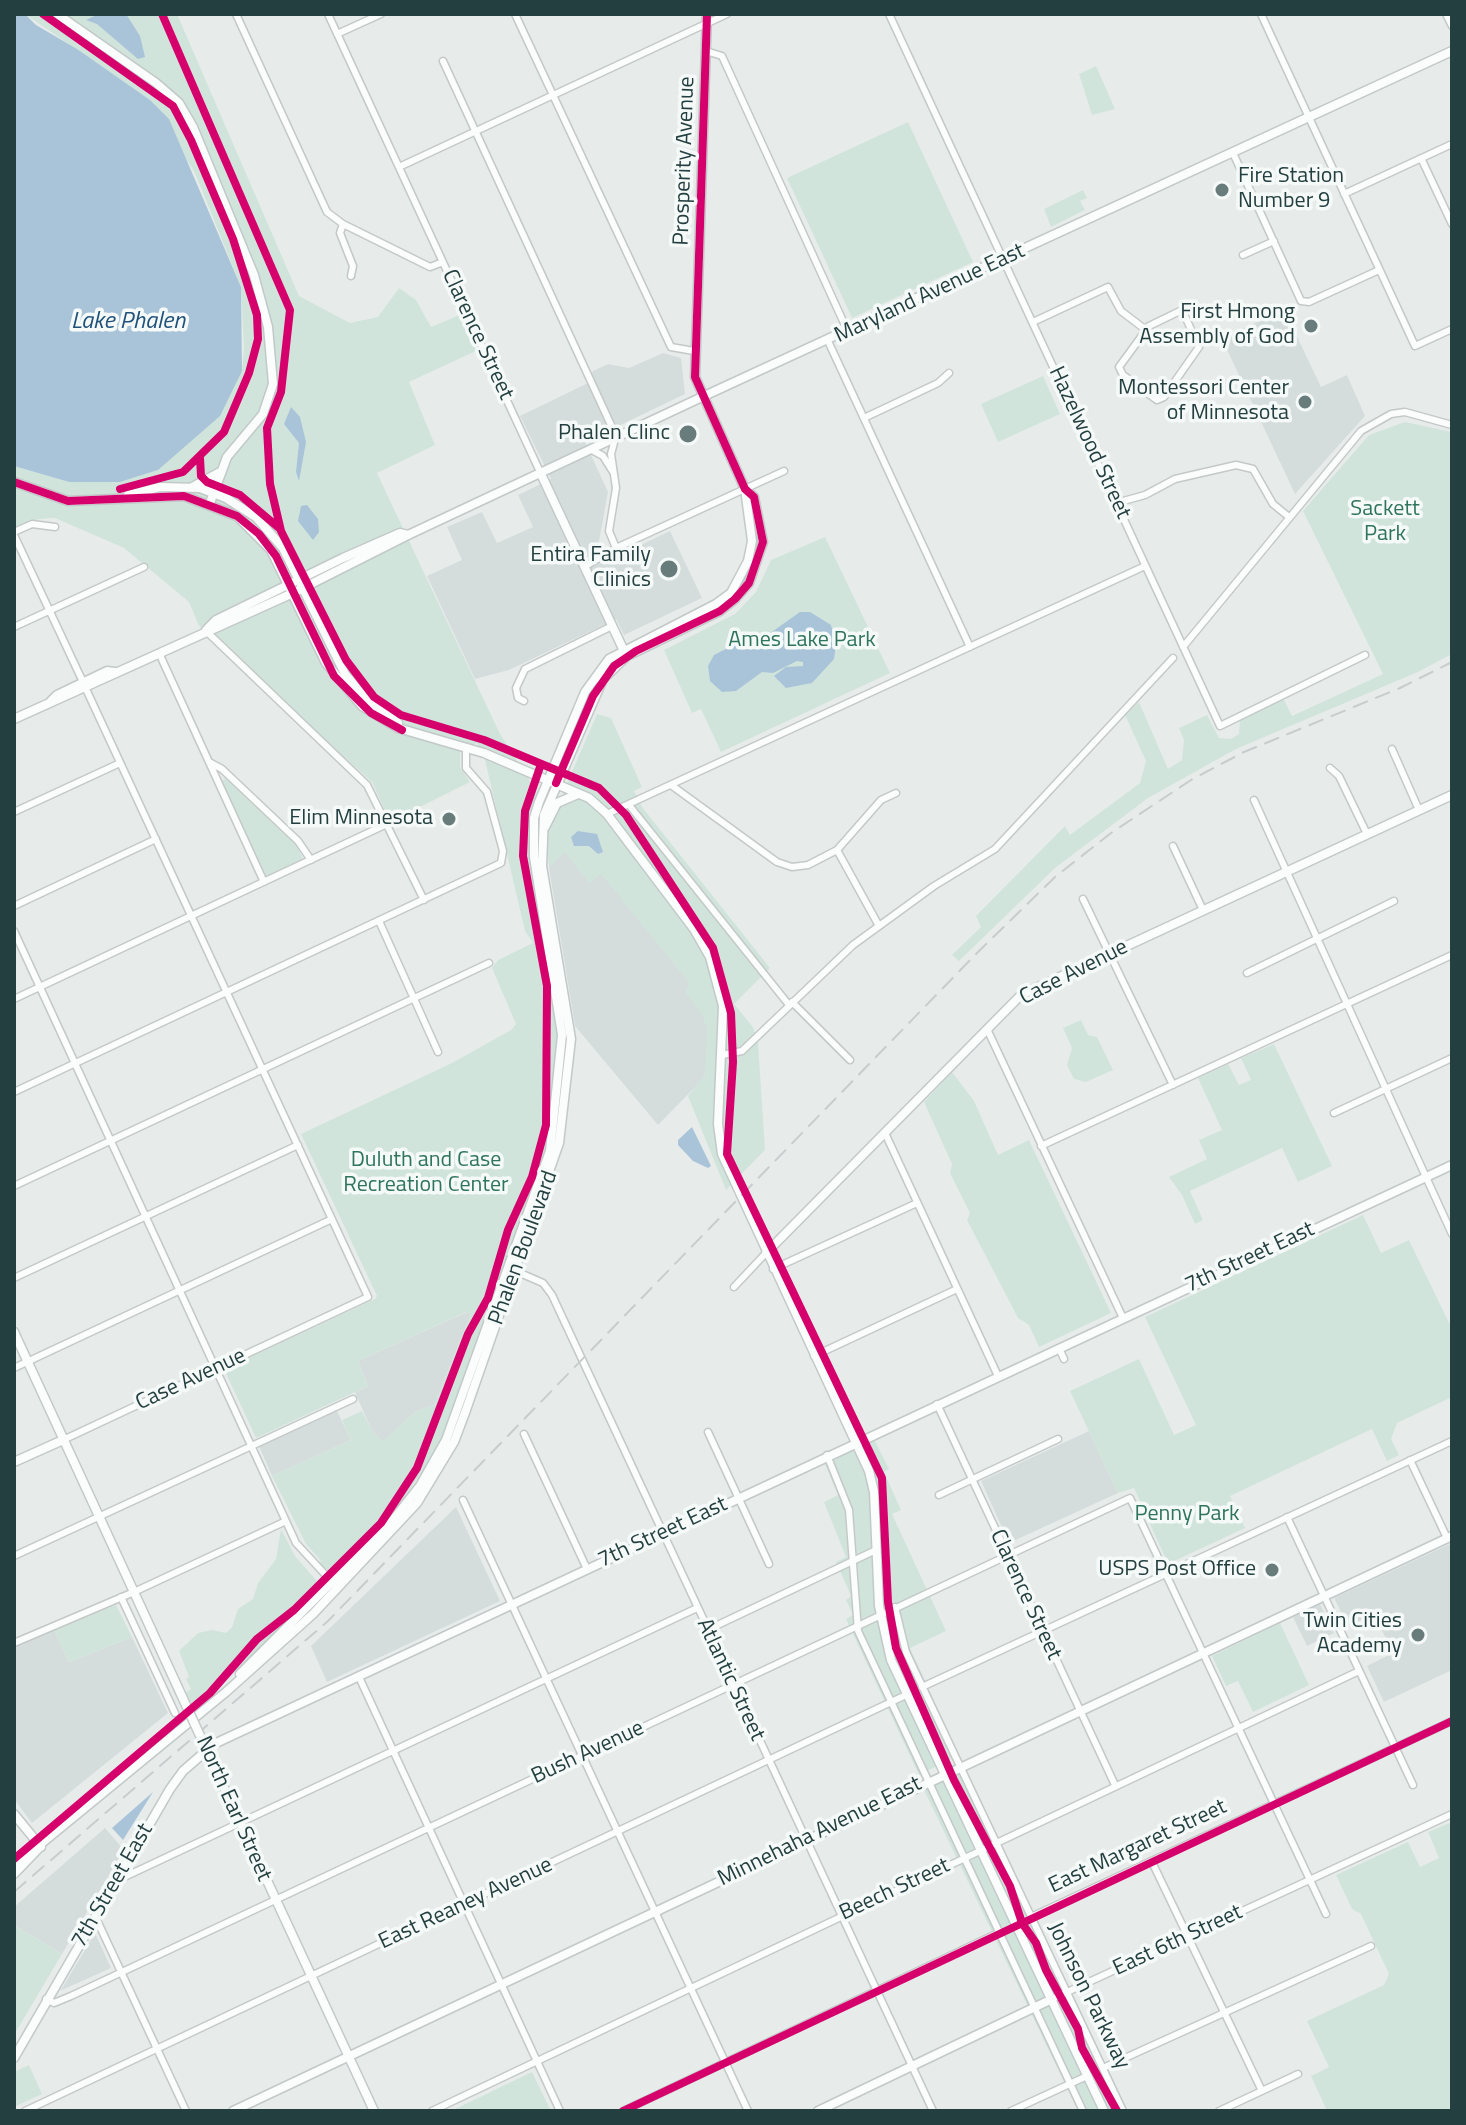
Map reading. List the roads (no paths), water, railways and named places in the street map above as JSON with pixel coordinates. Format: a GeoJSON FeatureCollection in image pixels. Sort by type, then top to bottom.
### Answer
{"type":"FeatureCollection","features":[{"type":"Feature","properties":{"kind":"street"},"geometry":{"type":"LineString","coordinates":[[57,14],[156,83],[179,103],[246,253],[268,327],[274,378],[263,414],[232,450],[210,503]]}},
{"type":"Feature","properties":{"kind":"street"},"geometry":{"type":"LineString","coordinates":[[236,14],[327,212],[343,224],[430,267],[443,262]]}},
{"type":"Feature","properties":{"kind":"street","name":"Clarence Street"},"geometry":{"type":"LineString","coordinates":[[328,14],[625,652]]}},
{"type":"Feature","properties":{"kind":"street"},"geometry":{"type":"LineString","coordinates":[[337,34],[381,14]]}},
{"type":"Feature","properties":{"kind":"street"},"geometry":{"type":"LineString","coordinates":[[515,14],[671,347],[694,351]]}},
{"type":"Feature","properties":{"kind":"street"},"geometry":{"type":"LineString","coordinates":[[399,167],[553,96],[706,19],[727,14]]}},
{"type":"Feature","properties":{"kind":"street","name":"Hazelwood Street"},"geometry":{"type":"LineString","coordinates":[[889,14],[1220,726],[1365,655]]}},
{"type":"Feature","properties":{"kind":"street"},"geometry":{"type":"LineString","coordinates":[[1261,14],[1415,346],[1452,329]]}},
{"type":"Feature","properties":{"kind":"street"},"geometry":{"type":"LineString","coordinates":[[1446,14],[1452,26]]}},
{"type":"Feature","properties":{"kind":"street","name":"Prosperity Avenue"},"geometry":{"type":"LineString","coordinates":[[694,351],[700,310],[706,19]]}},
{"type":"Feature","properties":{"kind":"street"},"geometry":{"type":"LineString","coordinates":[[706,51],[722,56],[848,332]]}},
{"type":"Feature","properties":{"kind":"street","name":"Maryland Avenue East"},"geometry":{"type":"LineString","coordinates":[[14,719],[158,651],[303,589],[408,535],[702,397],[1452,51]]}},
{"type":"Feature","properties":{"kind":"street"},"geometry":{"type":"LineString","coordinates":[[443,61],[616,439],[611,451],[616,488],[609,531],[616,548]]}},
{"type":"Feature","properties":{"kind":"street"},"geometry":{"type":"LineString","coordinates":[[1344,194],[1452,144]]}},
{"type":"Feature","properties":{"kind":"street"},"geometry":{"type":"LineString","coordinates":[[1233,153],[1303,303],[1379,270]]}},
{"type":"Feature","properties":{"kind":"street"},"geometry":{"type":"LineString","coordinates":[[1421,158],[1452,224]]}},
{"type":"Feature","properties":{"kind":"street"},"geometry":{"type":"LineString","coordinates":[[343,224],[340,233],[353,266],[351,276]]}},
{"type":"Feature","properties":{"kind":"street"},"geometry":{"type":"LineString","coordinates":[[1243,255],[1274,241]]}},
{"type":"Feature","properties":{"kind":"street"},"geometry":{"type":"LineString","coordinates":[[1033,322],[1108,287],[1121,311],[1146,330]]}},
{"type":"Feature","properties":{"kind":"street"},"geometry":{"type":"LineString","coordinates":[[1182,312],[1198,344],[1195,355],[1160,400],[1119,370],[1146,330],[1153,323],[1182,312]]}},
{"type":"Feature","properties":{"kind":"street"},"geometry":{"type":"LineString","coordinates":[[828,341],[970,647]]}},
{"type":"Feature","properties":{"kind":"street","name":"Phalen Boulevard"},"geometry":{"type":"LineString","coordinates":[[14,1874],[41,1847],[257,1666],[398,1527],[436,1475],[466,1410],[550,1151],[563,1051],[534,857],[534,818],[603,679],[625,652],[720,611],[749,583],[758,565],[763,536],[754,497],[745,489],[702,397],[695,377],[694,351]]}},
{"type":"Feature","properties":{"kind":"street"},"geometry":{"type":"LineString","coordinates":[[864,418],[938,383],[949,373]]}},
{"type":"Feature","properties":{"kind":"street"},"geometry":{"type":"LineString","coordinates":[[1183,647],[1361,431],[1373,423],[1405,412],[1452,425]]}},
{"type":"Feature","properties":{"kind":"street"},"geometry":{"type":"LineString","coordinates":[[592,450],[603,456],[613,472]]}},
{"type":"Feature","properties":{"kind":"street"},"geometry":{"type":"LineString","coordinates":[[1116,503],[1145,495],[1175,479],[1236,465],[1253,469],[1273,504],[1289,517]]}},
{"type":"Feature","properties":{"kind":"street"},"geometry":{"type":"LineString","coordinates":[[14,482],[68,501],[108,500],[160,487],[191,487],[221,471]]}},
{"type":"Feature","properties":{"kind":"street"},"geometry":{"type":"LineString","coordinates":[[584,567],[616,548],[784,471]]}},
{"type":"Feature","properties":{"kind":"street","name":"Johnson Parkway"},"geometry":{"type":"LineString","coordinates":[[191,487],[213,492],[239,505],[263,523],[283,548],[352,685],[389,718],[432,737]]}},
{"type":"Feature","properties":{"kind":"street","name":"Johnson Parkway"},"geometry":{"type":"LineString","coordinates":[[108,500],[174,496],[210,503],[237,516],[259,534],[276,556],[326,663],[352,697],[384,722],[466,747],[579,794],[607,814],[694,929],[710,957],[723,1006],[718,1124],[722,1154],[855,1441],[874,1492],[880,1614],[891,1660],[942,1774],[1104,2111]]}},
{"type":"Feature","properties":{"kind":"street"},"geometry":{"type":"LineString","coordinates":[[14,1368],[332,1219],[14,533],[32,524],[55,527]]}},
{"type":"Feature","properties":{"kind":"street","name":"Maryland Avenue East"},"geometry":{"type":"LineString","coordinates":[[205,630],[216,620],[288,583],[400,533],[408,535]]}},
{"type":"Feature","properties":{"kind":"street"},"geometry":{"type":"LineString","coordinates":[[607,814],[1145,566]]}},
{"type":"Feature","properties":{"kind":"street"},"geometry":{"type":"LineString","coordinates":[[14,627],[144,567]]}},
{"type":"Feature","properties":{"kind":"street"},"geometry":{"type":"LineString","coordinates":[[524,701],[518,698],[516,688],[525,669],[612,626]]}},
{"type":"Feature","properties":{"kind":"street"},"geometry":{"type":"LineString","coordinates":[[205,630],[367,785],[389,823],[424,900]]}},
{"type":"Feature","properties":{"kind":"street"},"geometry":{"type":"LineString","coordinates":[[158,651],[264,882]]}},
{"type":"Feature","properties":{"kind":"street"},"geometry":{"type":"LineString","coordinates":[[722,1055],[742,1051],[879,926],[934,886],[995,849],[1173,658]]}},
{"type":"Feature","properties":{"kind":"street"},"geometry":{"type":"LineString","coordinates":[[14,1092],[501,863],[504,855],[487,792],[465,766],[466,747]]}},
{"type":"Feature","properties":{"kind":"street"},"geometry":{"type":"LineString","coordinates":[[1392,749],[1419,810]]}},
{"type":"Feature","properties":{"kind":"street"},"geometry":{"type":"LineString","coordinates":[[209,762],[222,769],[298,841],[311,860]]}},
{"type":"Feature","properties":{"kind":"street"},"geometry":{"type":"LineString","coordinates":[[14,812],[120,763]]}},
{"type":"Feature","properties":{"kind":"street"},"geometry":{"type":"LineString","coordinates":[[1330,768],[1337,772],[1367,834]]}},
{"type":"Feature","properties":{"kind":"street","name":"Phalen Boulevard"},"geometry":{"type":"LineString","coordinates":[[513,1270],[555,1163],[570,1054],[542,860],[544,815],[551,781]]}},
{"type":"Feature","properties":{"kind":"street"},"geometry":{"type":"LineString","coordinates":[[671,785],[786,866],[804,866],[837,850],[881,800],[896,793]]}},
{"type":"Feature","properties":{"kind":"street"},"geometry":{"type":"LineString","coordinates":[[542,860],[548,818],[561,799],[579,794]]}},
{"type":"Feature","properties":{"kind":"street","name":"Case Avenue"},"geometry":{"type":"LineString","coordinates":[[734,1287],[1021,995],[1452,795]]}},
{"type":"Feature","properties":{"kind":"street"},"geometry":{"type":"LineString","coordinates":[[1254,800],[1452,1234]]}},
{"type":"Feature","properties":{"kind":"street"},"geometry":{"type":"LineString","coordinates":[[629,805],[791,1004],[850,1060]]}},
{"type":"Feature","properties":{"kind":"street"},"geometry":{"type":"LineString","coordinates":[[14,999],[389,823]]}},
{"type":"Feature","properties":{"kind":"street"},"geometry":{"type":"LineString","coordinates":[[14,906],[156,839]]}},
{"type":"Feature","properties":{"kind":"street"},"geometry":{"type":"LineString","coordinates":[[1173,846],[1203,910]]}},
{"type":"Feature","properties":{"kind":"street"},"geometry":{"type":"LineString","coordinates":[[837,850],[879,926]]}},
{"type":"Feature","properties":{"kind":"street"},"geometry":{"type":"LineString","coordinates":[[1083,899],[1173,1085]]}},
{"type":"Feature","properties":{"kind":"street"},"geometry":{"type":"LineString","coordinates":[[1247,973],[1394,901]]}},
{"type":"Feature","properties":{"kind":"street"},"geometry":{"type":"LineString","coordinates":[[379,921],[438,1052]]}},
{"type":"Feature","properties":{"kind":"street"},"geometry":{"type":"LineString","coordinates":[[14,931],[296,1543],[336,1585]]}},
{"type":"Feature","properties":{"kind":"street"},"geometry":{"type":"LineString","coordinates":[[1041,1146],[1452,955]]}},
{"type":"Feature","properties":{"kind":"street"},"geometry":{"type":"LineString","coordinates":[[14,1186],[489,963]]}},
{"type":"Feature","properties":{"kind":"street"},"geometry":{"type":"LineString","coordinates":[[987,1029],[1123,1318]]}},
{"type":"Feature","properties":{"kind":"street"},"geometry":{"type":"LineString","coordinates":[[1334,1113],[1452,1058]]}},
{"type":"Feature","properties":{"kind":"street"},"geometry":{"type":"LineString","coordinates":[[885,1133],[998,1376]]}},
{"type":"Feature","properties":{"kind":"street"},"geometry":{"type":"LineString","coordinates":[[14,1278],[298,1145]]}},
{"type":"Feature","properties":{"kind":"street","name":"7th Street East"},"geometry":{"type":"LineString","coordinates":[[15,2054],[178,1776],[214,1744],[855,1441],[1452,1165]]}},
{"type":"Feature","properties":{"kind":"street"},"geometry":{"type":"LineString","coordinates":[[773,1269],[917,1203]]}},
{"type":"Feature","properties":{"kind":"street","name":"Case Avenue"},"geometry":{"type":"LineString","coordinates":[[14,1462],[368,1297],[332,1219]]}},
{"type":"Feature","properties":{"kind":"street","name":"Atlantic Street"},"geometry":{"type":"LineString","coordinates":[[513,1270],[543,1283],[549,1290],[933,2111]]}},
{"type":"Feature","properties":{"kind":"street"},"geometry":{"type":"LineString","coordinates":[[814,1356],[957,1289]]}},
{"type":"Feature","properties":{"kind":"street","name":"North Earl Street"},"geometry":{"type":"LineString","coordinates":[[14,1332],[374,2111]]}},
{"type":"Feature","properties":{"kind":"street"},"geometry":{"type":"LineString","coordinates":[[1059,1348],[1064,1359]]}},
{"type":"Feature","properties":{"kind":"street"},"geometry":{"type":"LineString","coordinates":[[14,1556],[353,1399]]}},
{"type":"Feature","properties":{"kind":"street","name":"Clarence Street"},"geometry":{"type":"LineString","coordinates":[[937,1404],[1115,1785]]}},
{"type":"Feature","properties":{"kind":"street"},"geometry":{"type":"LineString","coordinates":[[708,1432],[769,1564]]}},
{"type":"Feature","properties":{"kind":"street"},"geometry":{"type":"LineString","coordinates":[[524,1434],[587,1569]]}},
{"type":"Feature","properties":{"kind":"street"},"geometry":{"type":"LineString","coordinates":[[939,1495],[1058,1439]]}},
{"type":"Feature","properties":{"kind":"street"},"geometry":{"type":"LineString","coordinates":[[922,1687],[1452,1441]]}},
{"type":"Feature","properties":{"kind":"street"},"geometry":{"type":"LineString","coordinates":[[827,1455],[846,1496],[858,1631],[1083,2111]]}},
{"type":"Feature","properties":{"kind":"street"},"geometry":{"type":"LineString","coordinates":[[1410,1460],[1449,1537]]}},
{"type":"Feature","properties":{"kind":"street","name":"Bush Avenue"},"geometry":{"type":"LineString","coordinates":[[46,1999],[54,2003],[275,1901],[1130,1498],[1165,1574]]}},
{"type":"Feature","properties":{"kind":"street"},"geometry":{"type":"LineString","coordinates":[[463,1500],[748,2111]]}},
{"type":"Feature","properties":{"kind":"street"},"geometry":{"type":"LineString","coordinates":[[1287,1517],[1413,1785]]}},
{"type":"Feature","properties":{"kind":"street"},"geometry":{"type":"LineString","coordinates":[[14,1643],[134,1592],[286,1521]]}},
{"type":"Feature","properties":{"kind":"street","name":"Minnehaha Avenue East"},"geometry":{"type":"LineString","coordinates":[[233,2111],[926,1781],[1449,1537]]}},
{"type":"Feature","properties":{"kind":"street"},"geometry":{"type":"LineString","coordinates":[[707,1630],[876,1550]]}},
{"type":"Feature","properties":{"kind":"street"},"geometry":{"type":"LineString","coordinates":[[1165,1574],[1326,1914]]}},
{"type":"Feature","properties":{"kind":"street"},"geometry":{"type":"LineString","coordinates":[[121,1597],[175,1713]]}},
{"type":"Feature","properties":{"kind":"street","name":"Johnson Parkway"},"geometry":{"type":"LineString","coordinates":[[895,1607],[899,1634],[922,1687],[1123,2111]]}},
{"type":"Feature","properties":{"kind":"street"},"geometry":{"type":"LineString","coordinates":[[118,1880],[697,1608]]}},
{"type":"Feature","properties":{"kind":"street","name":"Beech Street"},"geometry":{"type":"LineString","coordinates":[[432,2111],[1359,1671]]}},
{"type":"Feature","properties":{"kind":"street"},"geometry":{"type":"LineString","coordinates":[[359,1677],[560,2111]]}},
{"type":"Feature","properties":{"kind":"street","name":"East Reaney Avenue"},"geometry":{"type":"LineString","coordinates":[[25,2111],[906,1695]]}},
{"type":"Feature","properties":{"kind":"street","name":"East Margaret Street"},"geometry":{"type":"LineString","coordinates":[[1031,1917],[1452,1721]]}},
{"type":"Feature","properties":{"kind":"street"},"geometry":{"type":"LineString","coordinates":[[14,1814],[41,1847]]}},
{"type":"Feature","properties":{"kind":"street","name":"East 6th Street"},"geometry":{"type":"LineString","coordinates":[[818,2111],[1452,1814]]}},
{"type":"Feature","properties":{"kind":"street","name":"Phalen Boulevard"},"geometry":{"type":"LineString","coordinates":[[14,1866],[41,1847]]}},
{"type":"Feature","properties":{"kind":"street"},"geometry":{"type":"LineString","coordinates":[[1152,1862],[1262,2091]]}},
{"type":"Feature","properties":{"kind":"street"},"geometry":{"type":"LineString","coordinates":[[95,1916],[186,2111]]}},
{"type":"Feature","properties":{"kind":"street"},"geometry":{"type":"LineString","coordinates":[[623,2111],[998,1933]]}},
{"type":"Feature","properties":{"kind":"street"},"geometry":{"type":"LineString","coordinates":[[1103,2068],[1371,1946]]}},
{"type":"Feature","properties":{"kind":"street"},"geometry":{"type":"LineString","coordinates":[[1219,2111],[1298,2074]]}},
{"type":"Feature","properties":{"kind":"street"},"geometry":{"type":"LineString","coordinates":[[1011,2111],[1087,2076]]}},
{"type":"Feature","properties":{"kind":"water","name":"Lake Phalen"},"geometry":{"type":"Polygon","coordinates":[[[14,14],[25,14],[36,25],[77,49],[150,100],[169,119],[241,287],[242,371],[220,416],[158,470],[120,482],[69,482],[14,466],[14,14]]]}},
{"type":"Feature","properties":{"kind":"water"},"geometry":{"type":"Polygon","coordinates":[[[99,14],[126,14],[140,36],[145,57],[138,59],[97,24],[86,20],[99,14]]]}},
{"type":"Feature","properties":{"kind":"water"},"geometry":{"type":"Polygon","coordinates":[[[291,407],[300,417],[306,442],[299,481],[296,472],[299,443],[284,424],[291,407]]]}},
{"type":"Feature","properties":{"kind":"water"},"geometry":{"type":"Polygon","coordinates":[[[307,505],[318,519],[319,532],[313,540],[298,521],[301,506],[307,505]]]}},
{"type":"Feature","properties":{"kind":"water"},"geometry":{"type":"Polygon","coordinates":[[[800,612],[810,612],[831,625],[836,644],[834,659],[812,683],[786,688],[774,676],[786,667],[803,666],[803,662],[797,661],[773,673],[762,672],[736,691],[722,692],[710,681],[708,666],[714,655],[751,636],[769,634],[800,612]]]}},
{"type":"Feature","properties":{"kind":"water"},"geometry":{"type":"Polygon","coordinates":[[[578,831],[597,834],[603,852],[598,854],[589,846],[574,846],[571,837],[578,831]]]}},
{"type":"Feature","properties":{"kind":"water"},"geometry":{"type":"Polygon","coordinates":[[[692,1127],[711,1166],[708,1168],[693,1161],[678,1145],[678,1140],[692,1127]]]}},
{"type":"Feature","properties":{"kind":"water"},"geometry":{"type":"Polygon","coordinates":[[[153,1792],[123,1840],[112,1828],[153,1792]]]}},
{"type":"Feature","properties":{"kind":"railway"},"geometry":{"type":"LineString","coordinates":[[14,1892],[328,1621],[976,954],[1055,877],[1111,833],[1191,780],[1244,752],[1400,688],[1452,662]]}},
{"type":"Feature","properties":{"kind":"place","name":"Fire Station Number 9"},"geometry":{"type":"Point","coordinates":[1222,190]}},
{"type":"Feature","properties":{"kind":"place","name":"First Hmong Assembly of God"},"geometry":{"type":"Point","coordinates":[1311,326]}},
{"type":"Feature","properties":{"kind":"place","name":"Montessori Center of Minnesota"},"geometry":{"type":"Point","coordinates":[1305,402]}},
{"type":"Feature","properties":{"kind":"place","name":"Phalen Clinc"},"geometry":{"type":"Point","coordinates":[688,434]}},
{"type":"Feature","properties":{"kind":"place","name":"Entira Family Clinics"},"geometry":{"type":"Point","coordinates":[669,569]}},
{"type":"Feature","properties":{"kind":"place","name":"Elim Minnesota"},"geometry":{"type":"Point","coordinates":[449,819]}},
{"type":"Feature","properties":{"kind":"place","name":"USPS Post Office"},"geometry":{"type":"Point","coordinates":[1272,1570]}},
{"type":"Feature","properties":{"kind":"place","name":"Twin Cities Academy"},"geometry":{"type":"Point","coordinates":[1418,1635]}},
{"type":"Feature","properties":{"kind":"park label","name":"Sackett Park"},"geometry":{"type":"Point","coordinates":[1385,522]}},
{"type":"Feature","properties":{"kind":"park label","name":"Ames Lake Park"},"geometry":{"type":"Point","coordinates":[802,641]}},
{"type":"Feature","properties":{"kind":"park label","name":"Duluth and Case Recreation Center"},"geometry":{"type":"Point","coordinates":[426,1174]}},
{"type":"Feature","properties":{"kind":"park label","name":"Penny Park"},"geometry":{"type":"Point","coordinates":[1187,1515]}}]}
